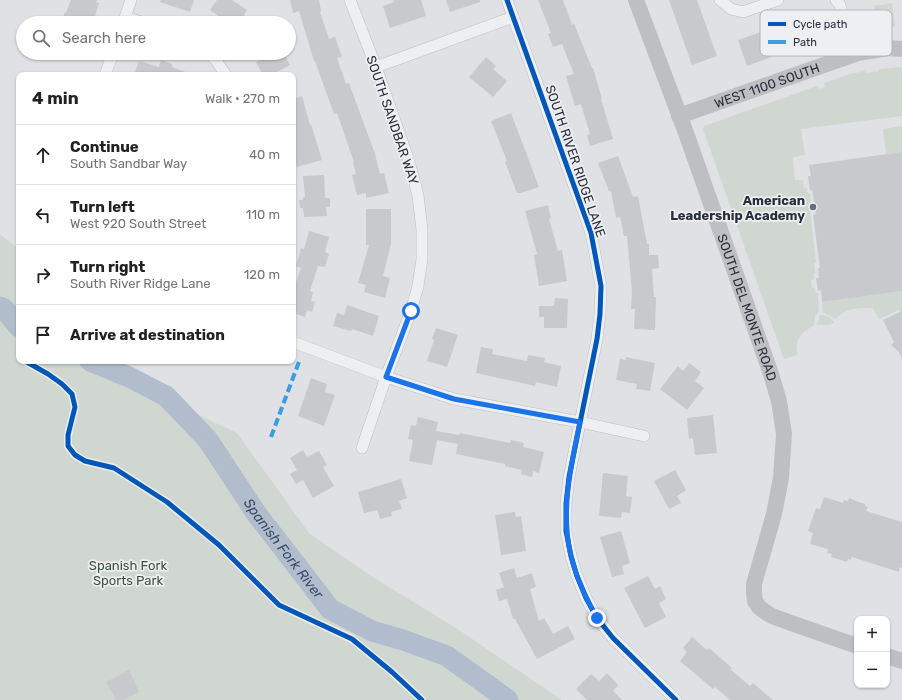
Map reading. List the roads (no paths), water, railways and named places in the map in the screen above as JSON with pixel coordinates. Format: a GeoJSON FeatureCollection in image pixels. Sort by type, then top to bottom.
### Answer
{"type":"FeatureCollection","features":[{"type":"Feature","properties":{"kind":"street"},"geometry":{"type":"LineString","coordinates":[[125,16],[131,0]]}},
{"type":"Feature","properties":{"kind":"street","name":"SOUTH SANDBAR WAY"},"geometry":{"type":"LineString","coordinates":[[350,0],[376,67],[408,158],[418,195],[422,230],[422,258],[418,286],[411,311],[386,377],[362,448]]}},
{"type":"Feature","properties":{"kind":"street","name":"SOUTH RIVER RIDGE LANE"},"geometry":{"type":"LineString","coordinates":[[508,0],[590,233],[601,286],[597,339],[569,477],[566,504],[566,531],[570,556],[586,598],[597,618],[613,638],[676,700]]}},
{"type":"Feature","properties":{"kind":"street","name":"SOUTH DEL MONTE ROAD"},"geometry":{"type":"LineString","coordinates":[[636,0],[679,116],[779,401],[784,434],[780,478],[774,514],[754,584],[755,601],[759,607],[772,616],[854,645]]}},
{"type":"Feature","properties":{"kind":"street"},"geometry":{"type":"LineString","coordinates":[[720,0],[731,9],[743,12],[778,0]]}},
{"type":"Feature","properties":{"kind":"street"},"geometry":{"type":"LineString","coordinates":[[836,0],[840,4],[841,10]]}},
{"type":"Feature","properties":{"kind":"street"},"geometry":{"type":"LineString","coordinates":[[376,67],[513,17]]}},
{"type":"Feature","properties":{"kind":"street","name":"WEST 1100 SOUTH"},"geometry":{"type":"LineString","coordinates":[[892,48],[902,49]]}},
{"type":"Feature","properties":{"kind":"street","name":"WEST 1100 SOUTH"},"geometry":{"type":"LineString","coordinates":[[679,116],[846,56]]}},
{"type":"Feature","properties":{"kind":"street"},"geometry":{"type":"LineString","coordinates":[[107,72],[111,60]]}},
{"type":"Feature","properties":{"kind":"street"},"geometry":{"type":"LineString","coordinates":[[216,60],[224,72]]}},
{"type":"Feature","properties":{"kind":"street"},"geometry":{"type":"LineString","coordinates":[[296,343],[386,377],[454,399],[580,422],[644,436]]}},
{"type":"Feature","properties":{"kind":"street"},"geometry":{"type":"LineString","coordinates":[[890,657],[902,661]]}},
{"type":"Feature","properties":{"kind":"waterway","name":"Spanish Fork River"},"geometry":{"type":"LineString","coordinates":[[0,307],[4,309],[16,323]]}},
{"type":"Feature","properties":{"kind":"waterway","name":"Spanish Fork River"},"geometry":{"type":"LineString","coordinates":[[97,364],[129,377],[166,396],[208,440],[256,513],[330,609],[372,631],[403,640],[447,656],[508,700]]}},
{"type":"Feature","properties":{"kind":"place","name":"American Leadership Academy"},"geometry":{"type":"Point","coordinates":[813,207]}},
{"type":"Feature","properties":{"kind":"park label","name":"Spanish Fork Sports Park"},"geometry":{"type":"Point","coordinates":[128,572]}}]}
